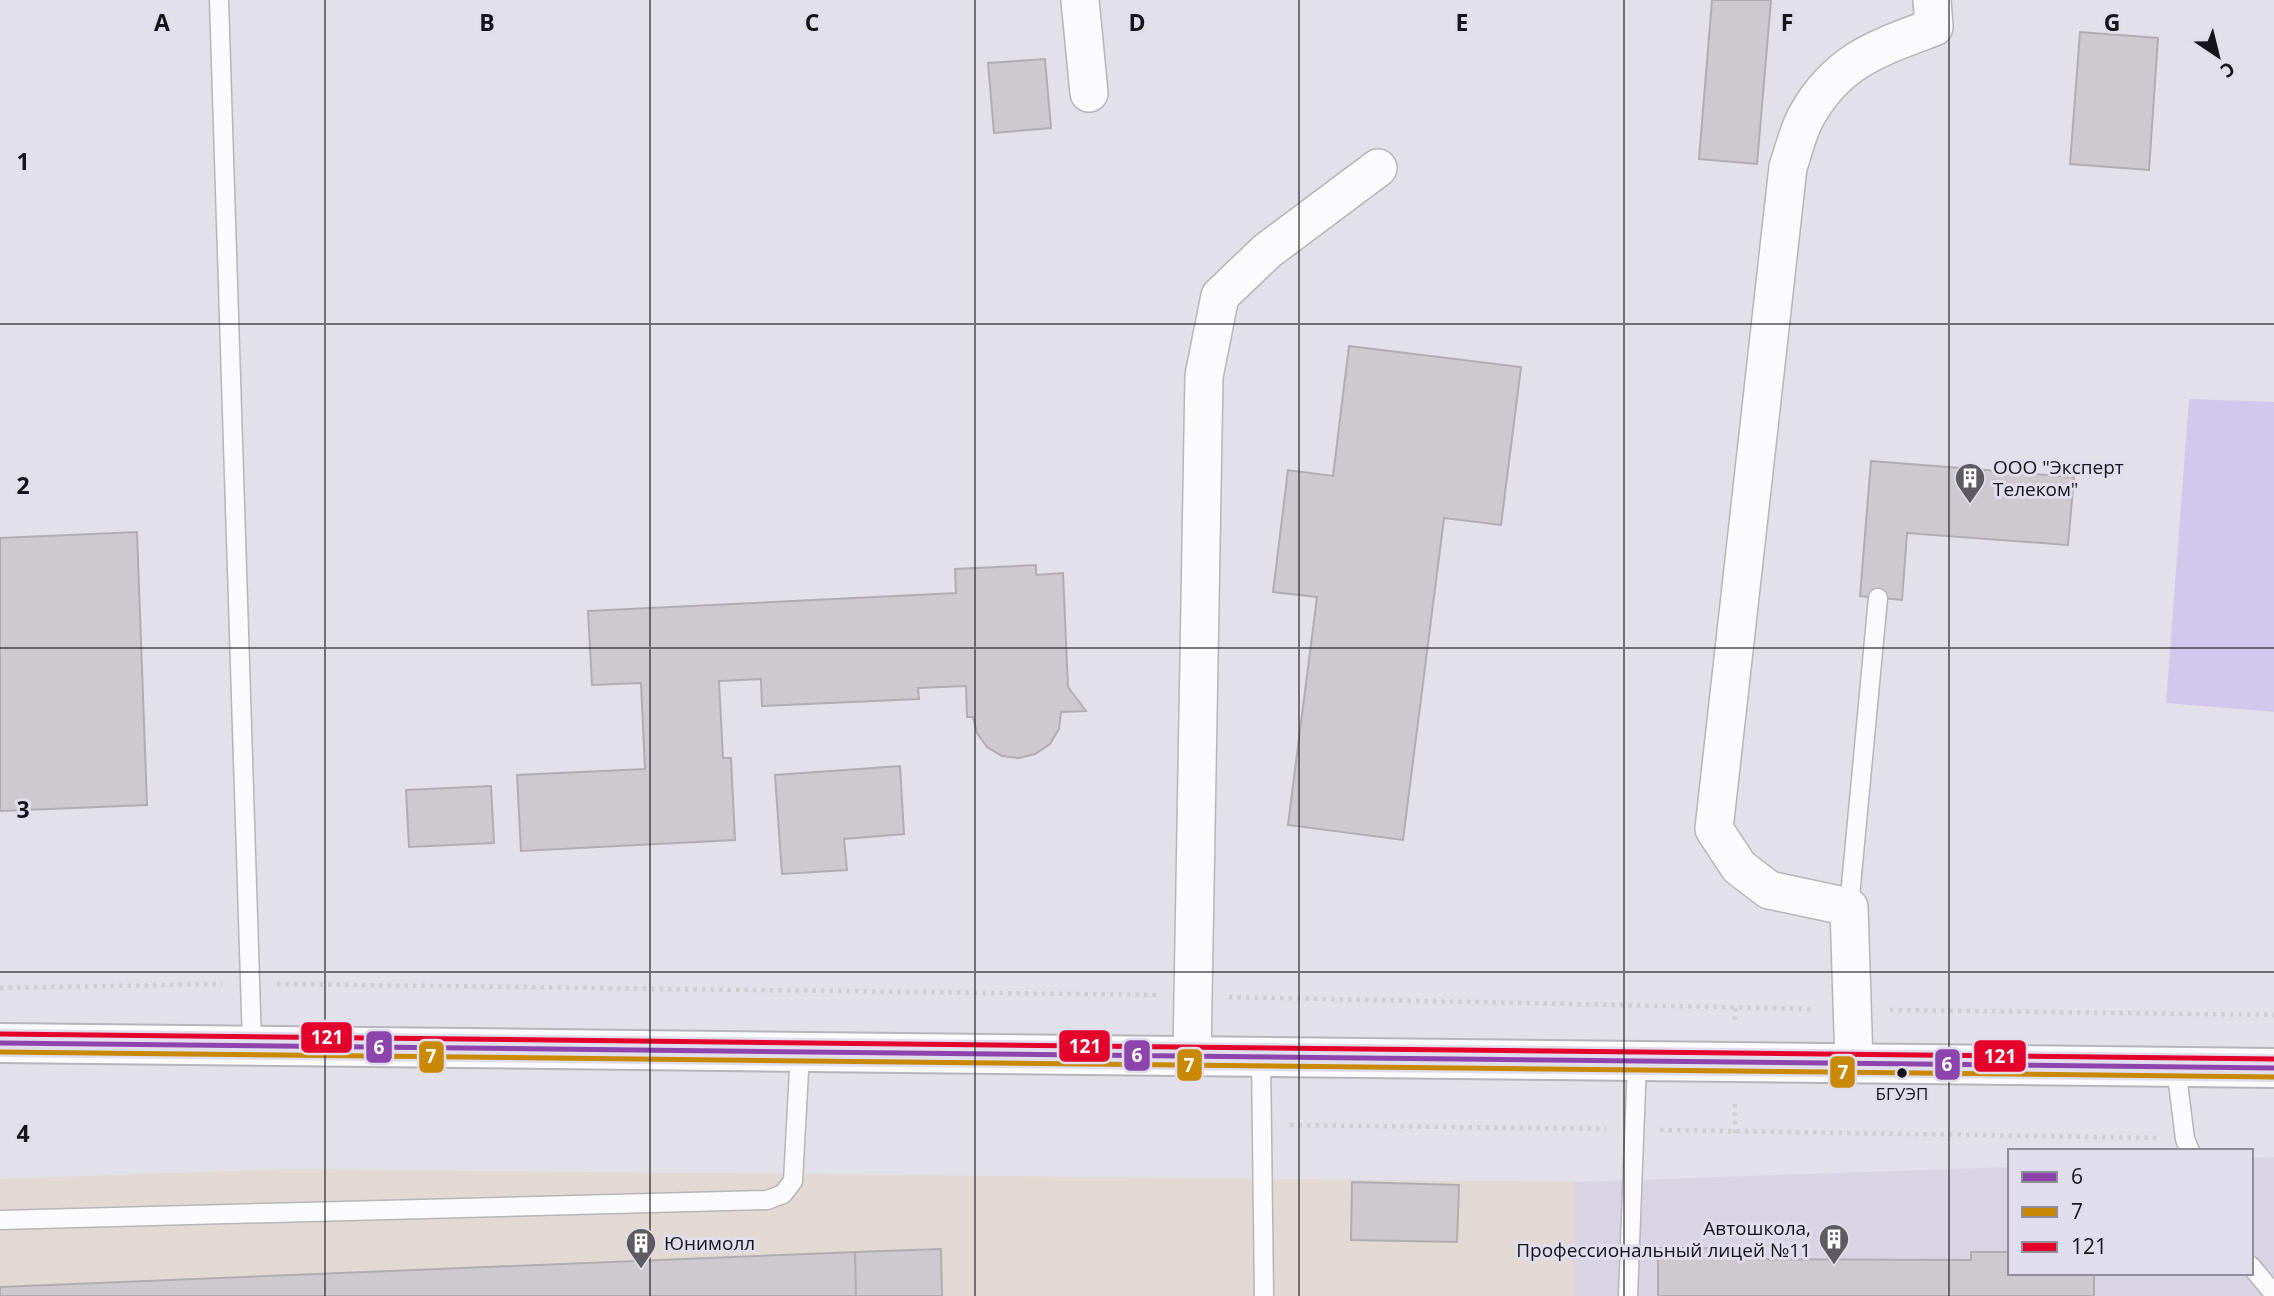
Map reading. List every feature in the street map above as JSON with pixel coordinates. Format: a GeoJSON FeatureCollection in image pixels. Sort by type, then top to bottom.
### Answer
{"type":"FeatureCollection","features":[{"type":"Feature","properties":{"kind":"main road"},"geometry":{"type":"LineString","coordinates":[[0,1043],[2274,1068]]}},
{"type":"Feature","properties":{"kind":"street"},"geometry":{"type":"LineString","coordinates":[[1080,0],[1089,93]]}},
{"type":"Feature","properties":{"kind":"street"},"geometry":{"type":"LineString","coordinates":[[1854,1063],[1849,907],[1769,890],[1740,867],[1714,830],[1788,167],[1806,116],[1832,79],[1869,51],[1934,27],[1932,0]]}},
{"type":"Feature","properties":{"kind":"street"},"geometry":{"type":"LineString","coordinates":[[1192,1055],[1204,376],[1220,296],[1267,251],[1378,168]]}},
{"type":"Feature","properties":{"kind":"lane"},"geometry":{"type":"LineString","coordinates":[[219,0],[252,1044]]}},
{"type":"Feature","properties":{"kind":"lane"},"geometry":{"type":"LineString","coordinates":[[1849,907],[1878,598]]}},
{"type":"Feature","properties":{"kind":"lane"},"geometry":{"type":"LineString","coordinates":[[0,1220],[767,1200],[783,1194],[793,1181],[800,1052]]}},
{"type":"Feature","properties":{"kind":"lane"},"geometry":{"type":"LineString","coordinates":[[1261,1056],[1264,1296]]}},
{"type":"Feature","properties":{"kind":"lane"},"geometry":{"type":"LineString","coordinates":[[1628,1296],[1637,1060]]}},
{"type":"Feature","properties":{"kind":"lane"},"geometry":{"type":"LineString","coordinates":[[2176,1067],[2187,1145]]}},
{"type":"Feature","properties":{"kind":"lane"},"geometry":{"type":"LineString","coordinates":[[2253,1268],[2274,1294]]}},
{"type":"Feature","properties":{"kind":"path"},"geometry":{"type":"LineString","coordinates":[[0,988],[250,984],[1193,996],[1853,1010],[2274,1015]]}},
{"type":"Feature","properties":{"kind":"path"},"geometry":{"type":"LineString","coordinates":[[1262,1125],[1634,1129],[2187,1145]]}},
{"type":"Feature","properties":{"kind":"shaded area"},"geometry":{"type":"Polygon","coordinates":[[[2189,399],[2274,402],[2274,712],[2166,703],[2189,399]]]}},
{"type":"Feature","properties":{"kind":"shaded area"},"geometry":{"type":"Polygon","coordinates":[[[2274,1157],[2274,1296],[1574,1296],[1574,1182],[2008,1167],[2008,1275],[2253,1275],[2253,1158],[2274,1157]]]}},
{"type":"Feature","properties":{"kind":"shaded area"},"geometry":{"type":"Polygon","coordinates":[[[292,1169],[1574,1182],[1574,1296],[0,1296],[0,1179],[292,1169]]]}},
{"type":"Feature","properties":{"kind":"building"},"geometry":{"type":"Polygon","coordinates":[[[1712,0],[1771,0],[1757,164],[1699,159],[1712,0]]]}},
{"type":"Feature","properties":{"kind":"building"},"geometry":{"type":"Polygon","coordinates":[[[2080,32],[2158,38],[2149,170],[2070,164],[2080,32]]]}},
{"type":"Feature","properties":{"kind":"building"},"geometry":{"type":"Polygon","coordinates":[[[1045,59],[1051,128],[994,133],[988,63],[1045,59]]]}},
{"type":"Feature","properties":{"kind":"building"},"geometry":{"type":"Polygon","coordinates":[[[1349,346],[1521,367],[1501,525],[1444,518],[1403,840],[1288,825],[1317,597],[1273,592],[1288,470],[1333,476],[1349,346]]]}},
{"type":"Feature","properties":{"kind":"building","name":"ООО \"Эксперт Телеком\""},"geometry":{"type":"Polygon","coordinates":[[[1871,461],[2074,477],[2068,545],[1907,533],[1902,600],[1860,596],[1871,461]]]}},
{"type":"Feature","properties":{"kind":"building"},"geometry":{"type":"Polygon","coordinates":[[[137,532],[147,805],[0,811],[0,538],[137,532]]]}},
{"type":"Feature","properties":{"kind":"building"},"geometry":{"type":"Polygon","coordinates":[[[1036,565],[1036,575],[1063,573],[1068,687],[1086,711],[1061,712],[1059,729],[1050,744],[1035,754],[1019,758],[1002,756],[987,747],[977,733],[973,717],[967,717],[966,686],[918,688],[919,699],[762,706],[761,679],[719,681],[723,758],[731,758],[735,840],[521,851],[517,775],[645,769],[641,683],[592,685],[588,611],[956,593],[955,569],[1036,565]]]}},
{"type":"Feature","properties":{"kind":"building"},"geometry":{"type":"Polygon","coordinates":[[[900,766],[904,834],[844,839],[847,870],[782,874],[775,775],[900,766]]]}},
{"type":"Feature","properties":{"kind":"building"},"geometry":{"type":"Polygon","coordinates":[[[491,786],[494,843],[409,847],[406,790],[491,786]]]}},
{"type":"Feature","properties":{"kind":"building"},"geometry":{"type":"Polygon","coordinates":[[[1352,1182],[1459,1185],[1457,1242],[1351,1240],[1352,1182]]]}},
{"type":"Feature","properties":{"kind":"building","name":"Автошкола, Профессиональный лицей №11"},"geometry":{"type":"Polygon","coordinates":[[[1658,1248],[1726,1248],[1726,1259],[1971,1260],[1971,1252],[2008,1252],[2008,1275],[2094,1275],[2094,1296],[1658,1296],[1658,1248]]]}},
{"type":"Feature","properties":{"kind":"building"},"geometry":{"type":"Polygon","coordinates":[[[941,1249],[942,1296],[856,1296],[855,1252],[941,1249]]]}},
{"type":"Feature","properties":{"kind":"building","name":"Юнимолл"},"geometry":{"type":"Polygon","coordinates":[[[855,1252],[856,1296],[0,1296],[0,1287],[855,1252]]]}},
{"type":"Feature","properties":{"kind":"transit line","name":"121"},"geometry":{"type":"LineString","coordinates":[[0,1034],[2274,1059]]}},
{"type":"Feature","properties":{"kind":"transit line","name":"6"},"geometry":{"type":"LineString","coordinates":[[0,1043],[2274,1068]]}},
{"type":"Feature","properties":{"kind":"transit line","name":"7"},"geometry":{"type":"LineString","coordinates":[[0,1052],[2274,1077]]}},
{"type":"Feature","properties":{"kind":"place","name":"ООО \"Эксперт Телеком\""},"geometry":{"type":"Point","coordinates":[1970,505]}},
{"type":"Feature","properties":{"kind":"place","name":"БГУЭП"},"geometry":{"type":"Point","coordinates":[1902,1073]}},
{"type":"Feature","properties":{"kind":"place","name":"Автошкола, Профессиональный лицей №11"},"geometry":{"type":"Point","coordinates":[1834,1266]}},
{"type":"Feature","properties":{"kind":"place","name":"Юнимолл"},"geometry":{"type":"Point","coordinates":[641,1270]}}]}
